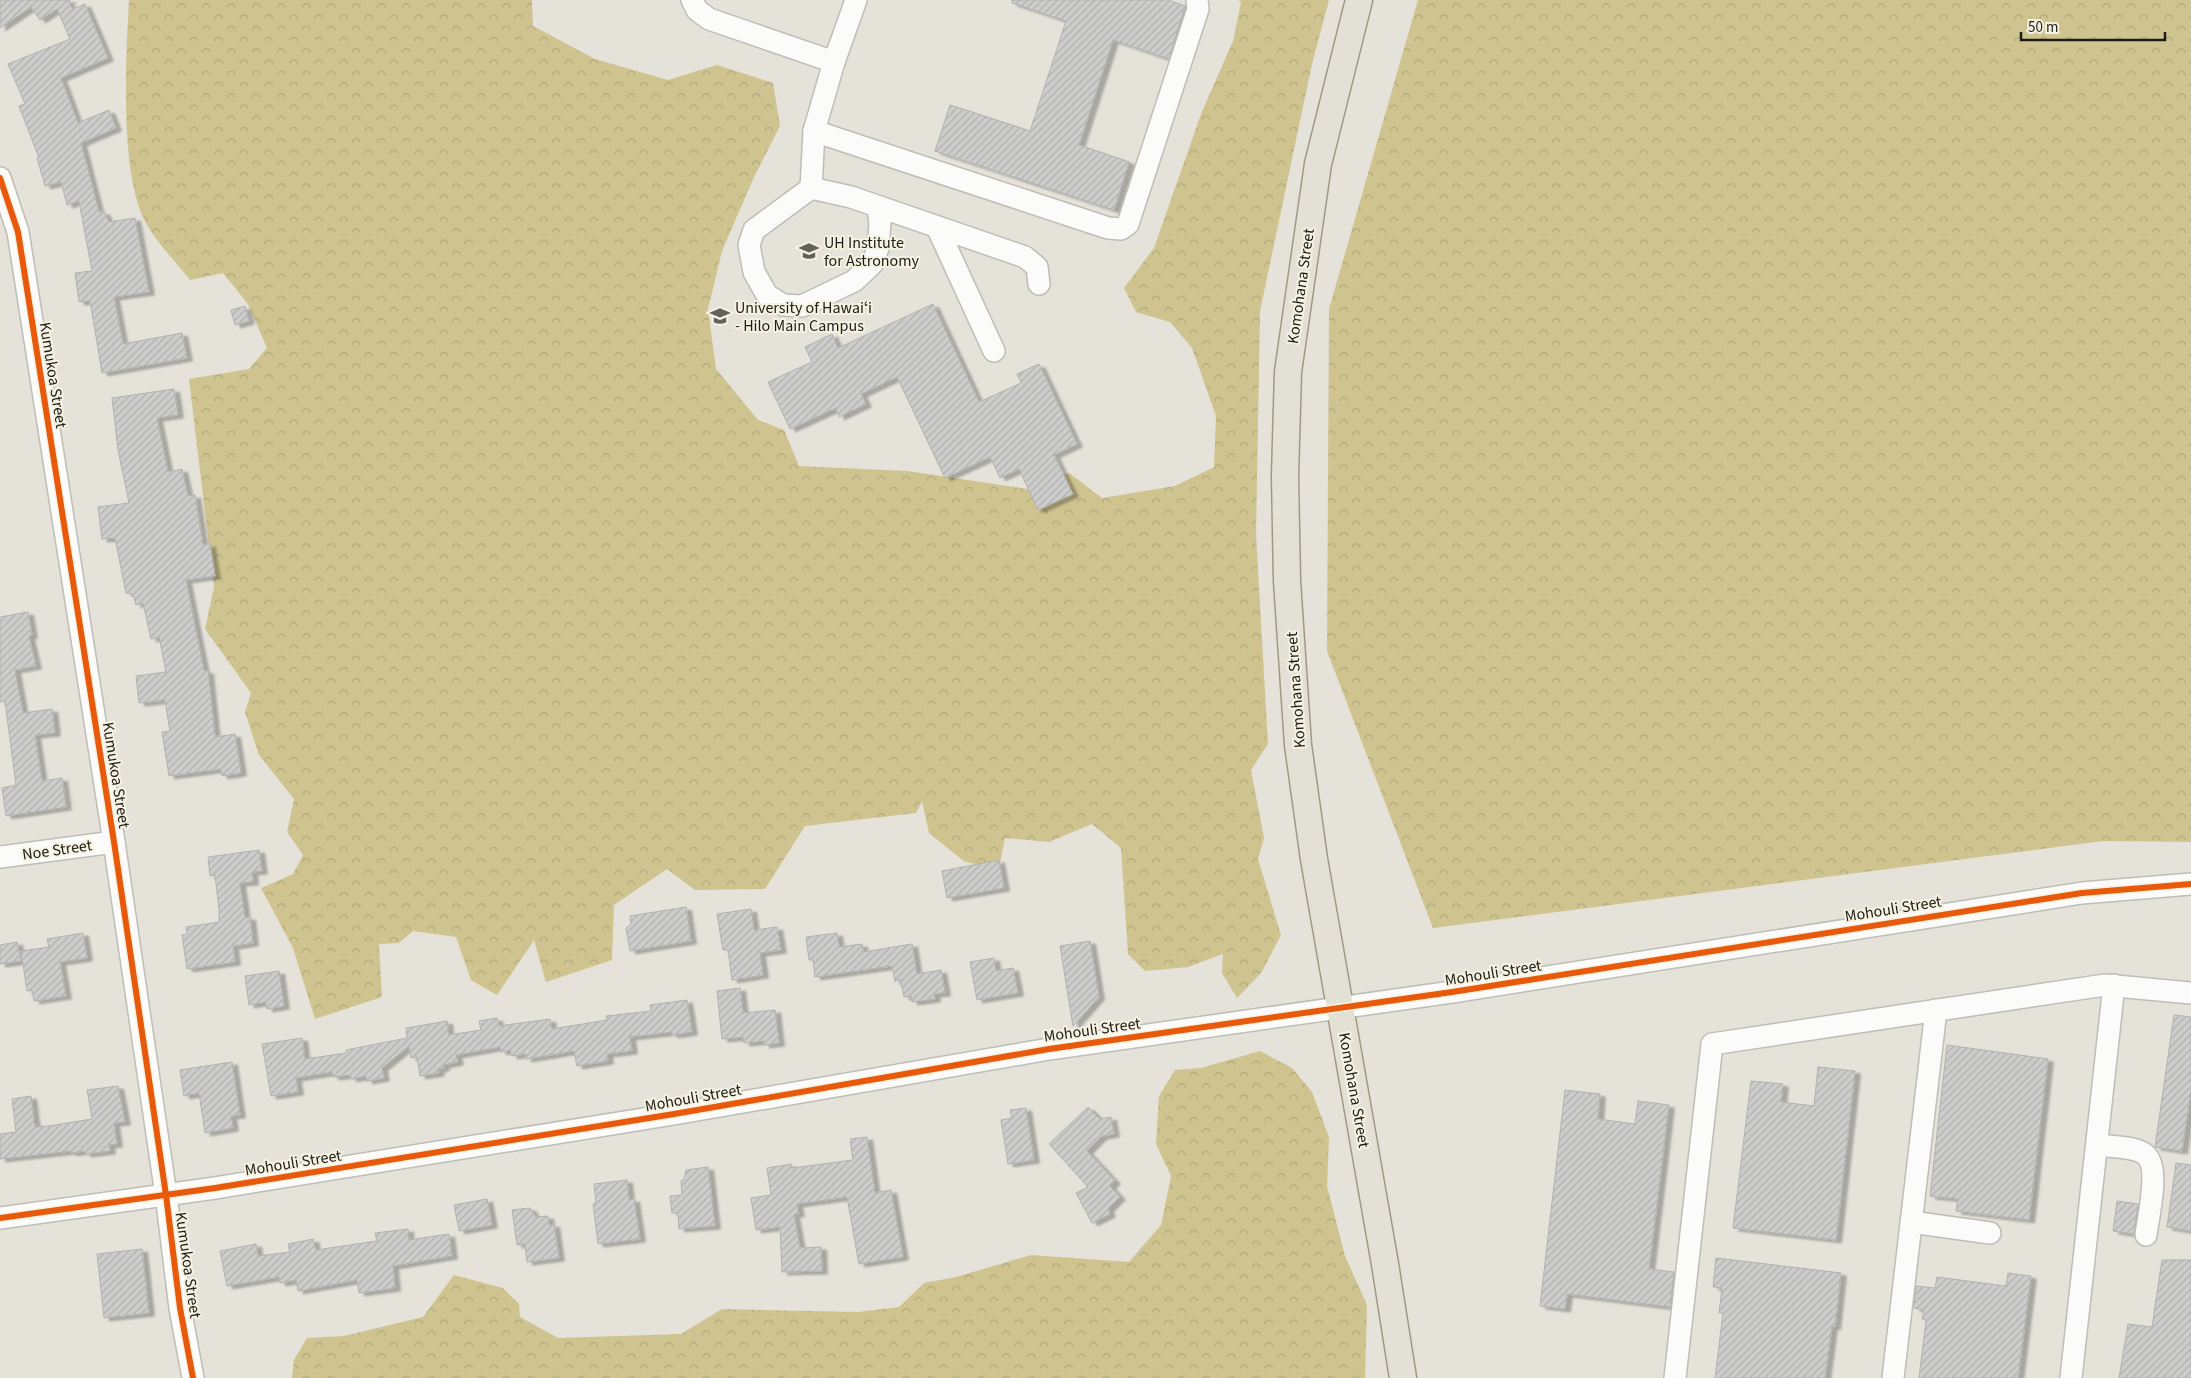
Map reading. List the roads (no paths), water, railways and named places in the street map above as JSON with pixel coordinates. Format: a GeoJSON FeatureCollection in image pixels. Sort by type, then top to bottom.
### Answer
{"type":"FeatureCollection","features":[{"type":"Feature","properties":{"kind":"main road","name":"Komohana Street"},"geometry":{"type":"LineString","coordinates":[[1359,0],[1318,164],[1288,372],[1285,476],[1287,581],[1298,745],[1314,859],[1386,1264],[1403,1378]]}},
{"type":"Feature","properties":{"kind":"street"},"geometry":{"type":"LineString","coordinates":[[692,0],[697,10],[709,19],[834,62]]}},
{"type":"Feature","properties":{"kind":"street"},"geometry":{"type":"LineString","coordinates":[[811,188],[814,131],[834,62],[856,0]]}},
{"type":"Feature","properties":{"kind":"street"},"geometry":{"type":"LineString","coordinates":[[814,131],[1108,228],[1121,229],[1128,224],[1198,9],[1197,0]]}},
{"type":"Feature","properties":{"kind":"street","name":"Kumukoa Street"},"geometry":{"type":"LineString","coordinates":[[0,178],[18,232],[114,842],[166,1195],[180,1308],[194,1378]]}},
{"type":"Feature","properties":{"kind":"street"},"geometry":{"type":"LineString","coordinates":[[811,188],[754,230],[749,245],[754,272],[767,295],[784,305],[802,306],[854,281],[872,264],[878,248],[880,223],[878,207]]}},
{"type":"Feature","properties":{"kind":"street"},"geometry":{"type":"LineString","coordinates":[[811,188],[878,207],[1025,257],[1037,267],[1040,284]]}},
{"type":"Feature","properties":{"kind":"street"},"geometry":{"type":"LineString","coordinates":[[937,227],[994,351]]}},
{"type":"Feature","properties":{"kind":"street","name":"Noe Street"},"geometry":{"type":"LineString","coordinates":[[0,857],[114,842]]}},
{"type":"Feature","properties":{"kind":"street","name":"Mohouli Street"},"geometry":{"type":"LineString","coordinates":[[0,1218],[166,1195],[665,1116],[1049,1049],[1340,1008],[2082,893],[2191,884]]}},
{"type":"Feature","properties":{"kind":"street"},"geometry":{"type":"LineString","coordinates":[[1675,1378],[1712,1044],[2114,985],[2191,993]]}},
{"type":"Feature","properties":{"kind":"street"},"geometry":{"type":"LineString","coordinates":[[2071,1378],[2114,985]]}},
{"type":"Feature","properties":{"kind":"street"},"geometry":{"type":"LineString","coordinates":[[1893,1378],[1936,1010]]}},
{"type":"Feature","properties":{"kind":"street"},"geometry":{"type":"LineString","coordinates":[[2097,1145],[2136,1151],[2145,1154],[2151,1160],[2154,1172],[2146,1235]]}},
{"type":"Feature","properties":{"kind":"street"},"geometry":{"type":"LineString","coordinates":[[1911,1222],[1990,1233]]}},
{"type":"Feature","properties":{"kind":"place","name":"UH Institute for Astronomy"},"geometry":{"type":"Point","coordinates":[809,251]}},
{"type":"Feature","properties":{"kind":"place","name":"University of Hawaiʻi - Hilo Main Campus"},"geometry":{"type":"Point","coordinates":[720,316]}}]}
